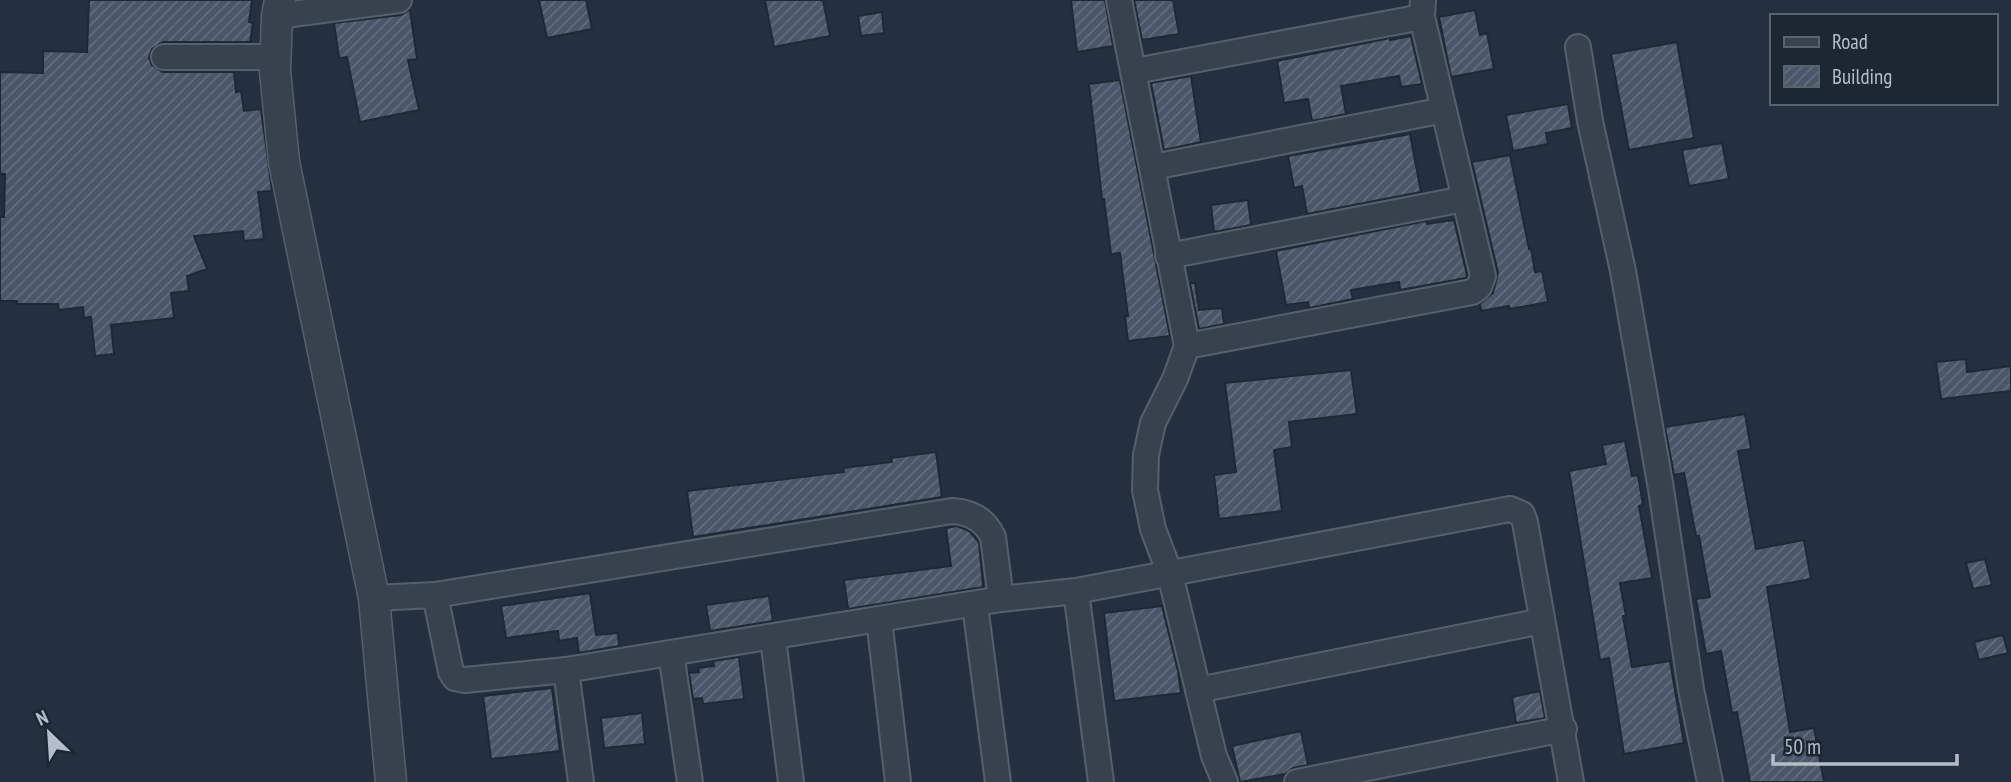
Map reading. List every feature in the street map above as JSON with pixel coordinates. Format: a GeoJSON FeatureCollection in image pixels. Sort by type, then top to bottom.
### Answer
{"type":"FeatureCollection","features":[{"type":"Feature","properties":{"kind":"street"},"geometry":{"type":"LineString","coordinates":[[391,782],[374,598],[291,204],[279,120],[275,57],[278,8],[399,0]]}},
{"type":"Feature","properties":{"kind":"street"},"geometry":{"type":"LineString","coordinates":[[1119,0],[1187,346],[1175,379],[1153,423],[1146,455],[1145,489],[1153,528],[1170,574],[1214,756],[1225,782]]}},
{"type":"Feature","properties":{"kind":"street"},"geometry":{"type":"LineString","coordinates":[[1135,71],[1422,8],[1483,276],[1479,287],[1472,292],[1187,346]]}},
{"type":"Feature","properties":{"kind":"street"},"geometry":{"type":"LineString","coordinates":[[1578,47],[1590,121],[1623,271],[1661,489],[1691,689],[1710,782]]}},
{"type":"Feature","properties":{"kind":"street"},"geometry":{"type":"LineString","coordinates":[[164,57],[275,57]]}},
{"type":"Feature","properties":{"kind":"street"},"geometry":{"type":"LineString","coordinates":[[1153,167],[1444,110]]}},
{"type":"Feature","properties":{"kind":"street"},"geometry":{"type":"LineString","coordinates":[[1168,256],[1464,200]]}},
{"type":"Feature","properties":{"kind":"street"},"geometry":{"type":"LineString","coordinates":[[435,595],[451,672],[455,678],[465,680],[566,670],[1001,599],[1076,591],[1510,509],[1522,514],[1525,522],[1572,782]]}},
{"type":"Feature","properties":{"kind":"street"},"geometry":{"type":"LineString","coordinates":[[374,598],[435,595],[953,511],[973,515],[990,530],[1001,599]]}},
{"type":"Feature","properties":{"kind":"street"},"geometry":{"type":"LineString","coordinates":[[1076,591],[1101,782]]}},
{"type":"Feature","properties":{"kind":"street"},"geometry":{"type":"LineString","coordinates":[[975,605],[998,782]]}},
{"type":"Feature","properties":{"kind":"street"},"geometry":{"type":"LineString","coordinates":[[879,619],[898,782]]}},
{"type":"Feature","properties":{"kind":"street"},"geometry":{"type":"LineString","coordinates":[[1198,690],[1542,621]]}},
{"type":"Feature","properties":{"kind":"street"},"geometry":{"type":"LineString","coordinates":[[773,638],[792,782]]}},
{"type":"Feature","properties":{"kind":"street"},"geometry":{"type":"LineString","coordinates":[[671,653],[690,782]]}},
{"type":"Feature","properties":{"kind":"street"},"geometry":{"type":"LineString","coordinates":[[566,670],[581,782]]}},
{"type":"Feature","properties":{"kind":"street"},"geometry":{"type":"LineString","coordinates":[[1297,782],[1564,729]]}},
{"type":"Feature","properties":{"kind":"building"},"geometry":{"type":"Polygon","coordinates":[[[89,0],[252,0],[250,42],[163,42],[152,49],[149,58],[152,65],[163,72],[234,72],[236,92],[241,91],[244,111],[261,109],[272,191],[258,192],[264,239],[244,241],[243,231],[194,236],[207,269],[187,276],[189,291],[171,293],[174,318],[111,325],[114,354],[95,356],[91,317],[84,318],[83,307],[59,310],[58,304],[17,304],[17,301],[0,301],[0,217],[4,217],[5,174],[0,174],[0,72],[43,73],[43,51],[87,52],[89,0]]]}},
{"type":"Feature","properties":{"kind":"building"},"geometry":{"type":"Polygon","coordinates":[[[539,0],[586,0],[592,29],[547,38],[539,0]]]}},
{"type":"Feature","properties":{"kind":"building"},"geometry":{"type":"Polygon","coordinates":[[[765,0],[823,0],[830,36],[774,47],[765,0]]]}},
{"type":"Feature","properties":{"kind":"building"},"geometry":{"type":"Polygon","coordinates":[[[1071,0],[1105,0],[1113,46],[1077,52],[1071,0]]]}},
{"type":"Feature","properties":{"kind":"building"},"geometry":{"type":"Polygon","coordinates":[[[1134,0],[1173,0],[1179,34],[1142,40],[1134,0]]]}},
{"type":"Feature","properties":{"kind":"building"},"geometry":{"type":"Polygon","coordinates":[[[410,10],[417,59],[408,60],[419,110],[360,122],[347,57],[339,58],[334,23],[401,15],[410,10]]]}},
{"type":"Feature","properties":{"kind":"building"},"geometry":{"type":"Polygon","coordinates":[[[1475,10],[1480,35],[1487,33],[1494,69],[1451,77],[1439,17],[1475,10]]]}},
{"type":"Feature","properties":{"kind":"building"},"geometry":{"type":"Polygon","coordinates":[[[882,12],[884,33],[861,36],[858,16],[882,12]]]}},
{"type":"Feature","properties":{"kind":"building"},"geometry":{"type":"Polygon","coordinates":[[[1411,36],[1422,84],[1401,87],[1399,76],[1341,86],[1346,114],[1312,121],[1308,99],[1284,103],[1277,61],[1411,36]]]}},
{"type":"Feature","properties":{"kind":"building"},"geometry":{"type":"Polygon","coordinates":[[[1677,42],[1694,138],[1629,150],[1611,54],[1677,42]]]}},
{"type":"Feature","properties":{"kind":"building"},"geometry":{"type":"Polygon","coordinates":[[[1191,76],[1201,142],[1164,150],[1151,83],[1191,76]]]}},
{"type":"Feature","properties":{"kind":"building"},"geometry":{"type":"Polygon","coordinates":[[[1120,80],[1170,336],[1128,341],[1125,316],[1128,316],[1120,253],[1111,254],[1089,84],[1120,80]]]}},
{"type":"Feature","properties":{"kind":"building"},"geometry":{"type":"Polygon","coordinates":[[[1568,104],[1572,128],[1546,133],[1548,144],[1513,151],[1506,115],[1568,104]]]}},
{"type":"Feature","properties":{"kind":"building"},"geometry":{"type":"Polygon","coordinates":[[[1410,134],[1421,192],[1307,214],[1302,186],[1294,188],[1288,156],[1410,134]]]}},
{"type":"Feature","properties":{"kind":"building"},"geometry":{"type":"Polygon","coordinates":[[[1722,143],[1729,179],[1689,186],[1682,150],[1722,143]]]}},
{"type":"Feature","properties":{"kind":"building"},"geometry":{"type":"Polygon","coordinates":[[[1510,155],[1529,249],[1531,248],[1535,272],[1542,271],[1548,302],[1481,311],[1480,304],[1493,293],[1498,273],[1472,162],[1510,155]]]}},
{"type":"Feature","properties":{"kind":"building"},"geometry":{"type":"Polygon","coordinates":[[[1248,200],[1251,225],[1214,232],[1211,205],[1248,200]]]}},
{"type":"Feature","properties":{"kind":"building"},"geometry":{"type":"Polygon","coordinates":[[[1454,220],[1466,278],[1400,290],[1399,282],[1351,290],[1353,299],[1309,308],[1308,302],[1286,305],[1276,251],[1426,221],[1427,224],[1454,220]]]}},
{"type":"Feature","properties":{"kind":"building"},"geometry":{"type":"Polygon","coordinates":[[[1190,283],[1195,283],[1199,310],[1222,308],[1224,324],[1199,329],[1190,283]]]}},
{"type":"Feature","properties":{"kind":"building"},"geometry":{"type":"Polygon","coordinates":[[[1966,359],[1967,372],[2011,366],[2011,391],[1941,399],[1936,362],[1966,359]]]}},
{"type":"Feature","properties":{"kind":"building"},"geometry":{"type":"Polygon","coordinates":[[[1351,370],[1357,414],[1289,422],[1292,447],[1274,450],[1282,511],[1219,519],[1214,475],[1236,472],[1225,383],[1351,370]]]}},
{"type":"Feature","properties":{"kind":"building"},"geometry":{"type":"Polygon","coordinates":[[[1745,414],[1751,449],[1738,451],[1756,549],[1804,540],[1811,579],[1767,587],[1790,732],[1814,728],[1824,782],[1750,782],[1737,712],[1732,713],[1721,651],[1706,654],[1696,599],[1710,597],[1699,536],[1696,536],[1684,473],[1674,475],[1665,427],[1745,414]]]}},
{"type":"Feature","properties":{"kind":"building"},"geometry":{"type":"Polygon","coordinates":[[[1625,441],[1632,476],[1638,475],[1643,505],[1639,506],[1652,578],[1620,583],[1632,667],[1670,661],[1684,743],[1624,754],[1609,658],[1600,660],[1569,471],[1606,464],[1602,445],[1625,441]]]}},
{"type":"Feature","properties":{"kind":"building"},"geometry":{"type":"Polygon","coordinates":[[[936,452],[942,497],[693,537],[687,491],[844,472],[843,468],[892,462],[891,458],[936,452]]]}},
{"type":"Feature","properties":{"kind":"building"},"geometry":{"type":"Polygon","coordinates":[[[957,526],[969,531],[979,542],[983,587],[848,609],[844,580],[951,566],[946,528],[957,526]]]}},
{"type":"Feature","properties":{"kind":"building"},"geometry":{"type":"Polygon","coordinates":[[[1985,559],[1992,585],[1973,589],[1966,563],[1985,559]]]}},
{"type":"Feature","properties":{"kind":"building"},"geometry":{"type":"Polygon","coordinates":[[[590,593],[596,635],[618,633],[619,646],[579,653],[577,638],[559,641],[558,631],[506,638],[501,606],[590,593]]]}},
{"type":"Feature","properties":{"kind":"building"},"geometry":{"type":"Polygon","coordinates":[[[769,596],[773,621],[710,631],[706,605],[769,596]]]}},
{"type":"Feature","properties":{"kind":"building"},"geometry":{"type":"Polygon","coordinates":[[[1162,606],[1181,693],[1114,701],[1104,613],[1162,606]]]}},
{"type":"Feature","properties":{"kind":"building"},"geometry":{"type":"Polygon","coordinates":[[[2003,635],[2008,653],[1979,660],[1974,642],[2003,635]]]}},
{"type":"Feature","properties":{"kind":"building"},"geometry":{"type":"Polygon","coordinates":[[[739,657],[744,699],[703,704],[702,698],[693,699],[689,673],[699,672],[698,668],[714,666],[713,661],[739,657]]]}},
{"type":"Feature","properties":{"kind":"building"},"geometry":{"type":"Polygon","coordinates":[[[552,688],[560,751],[491,759],[483,696],[552,688]]]}},
{"type":"Feature","properties":{"kind":"building"},"geometry":{"type":"Polygon","coordinates":[[[1540,691],[1545,718],[1516,723],[1512,697],[1540,691]]]}},
{"type":"Feature","properties":{"kind":"building"},"geometry":{"type":"Polygon","coordinates":[[[642,713],[645,744],[604,748],[601,718],[642,713]]]}},
{"type":"Feature","properties":{"kind":"building"},"geometry":{"type":"Polygon","coordinates":[[[1301,731],[1308,765],[1293,768],[1285,774],[1240,782],[1232,746],[1301,731]]]}}]}
